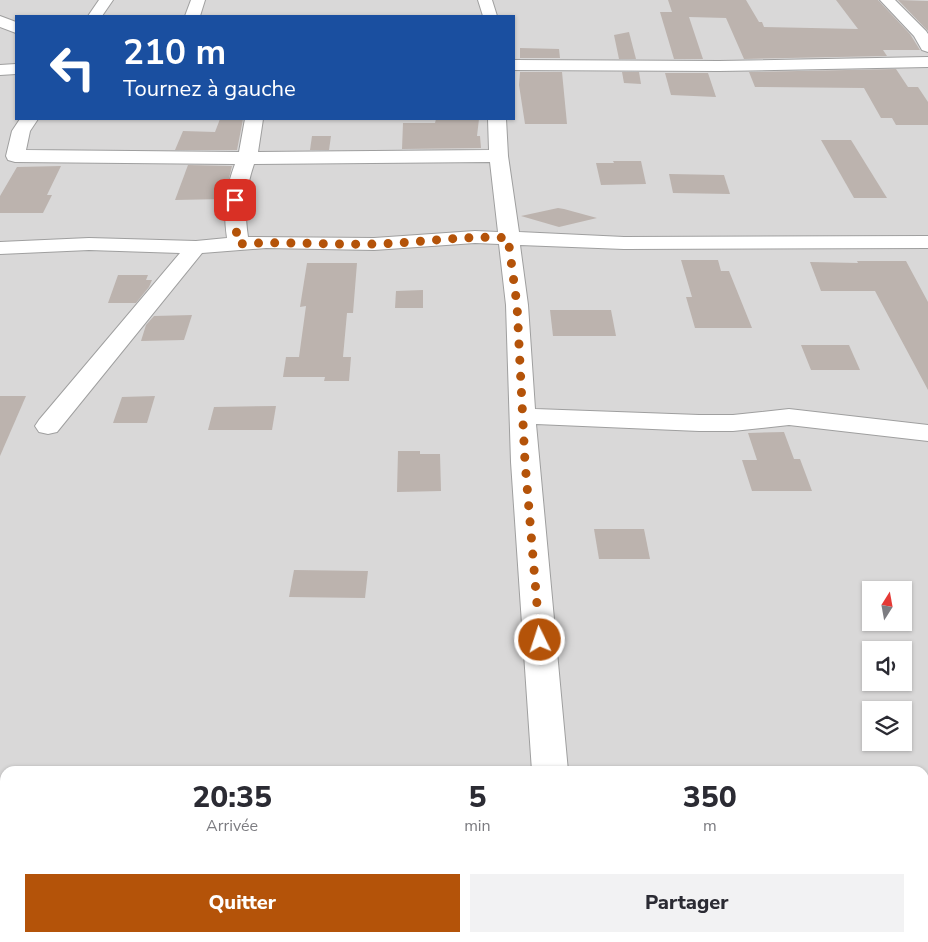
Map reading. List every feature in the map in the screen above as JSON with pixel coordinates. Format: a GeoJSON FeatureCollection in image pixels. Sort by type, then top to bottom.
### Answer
{"type":"FeatureCollection","features":[{"type":"Feature","properties":{"kind":"street"},"geometry":{"type":"LineString","coordinates":[[96,15],[106,0]]}},
{"type":"Feature","properties":{"kind":"street"},"geometry":{"type":"LineString","coordinates":[[193,15],[198,0]]}},
{"type":"Feature","properties":{"kind":"street"},"geometry":{"type":"LineString","coordinates":[[485,0],[490,15]]}},
{"type":"Feature","properties":{"kind":"street"},"geometry":{"type":"LineString","coordinates":[[887,0],[920,34],[928,47]]}},
{"type":"Feature","properties":{"kind":"street"},"geometry":{"type":"LineString","coordinates":[[0,20],[15,28]]}},
{"type":"Feature","properties":{"kind":"street"},"geometry":{"type":"LineString","coordinates":[[515,65],[719,66],[928,62]]}},
{"type":"Feature","properties":{"kind":"street"},"geometry":{"type":"LineString","coordinates":[[0,70],[15,69]]}},
{"type":"Feature","properties":{"kind":"street"},"geometry":{"type":"LineString","coordinates":[[15,156],[21,131],[28,120]]}},
{"type":"Feature","properties":{"kind":"street"},"geometry":{"type":"LineString","coordinates":[[238,244],[234,213],[237,186],[246,158],[254,120]]}},
{"type":"Feature","properties":{"kind":"street"},"geometry":{"type":"LineString","coordinates":[[497,120],[508,238],[517,305],[525,462],[550,766]]}},
{"type":"Feature","properties":{"kind":"street"},"geometry":{"type":"LineString","coordinates":[[0,167],[15,156],[246,158],[500,156]]}},
{"type":"Feature","properties":{"kind":"street"},"geometry":{"type":"LineString","coordinates":[[0,248],[99,244],[196,247],[274,242],[374,244],[476,237],[624,243],[928,242]]}},
{"type":"Feature","properties":{"kind":"street"},"geometry":{"type":"LineString","coordinates":[[48,426],[196,247]]}},
{"type":"Feature","properties":{"kind":"street"},"geometry":{"type":"LineString","coordinates":[[523,416],[699,423],[733,423],[789,417],[928,433]]}},
{"type":"Feature","properties":{"kind":"shaded area"},"geometry":{"type":"Polygon","coordinates":[[[0,0],[928,0],[928,766],[0,766],[0,0]]]}},
{"type":"Feature","properties":{"kind":"building"},"geometry":{"type":"Polygon","coordinates":[[[668,0],[746,0],[764,27],[858,29],[836,0],[878,0],[910,34],[920,50],[883,50],[887,56],[744,59],[726,18],[689,17],[703,59],[674,59],[660,12],[672,12],[668,0]]]}},
{"type":"Feature","properties":{"kind":"building"},"geometry":{"type":"Polygon","coordinates":[[[898,0],[928,1],[928,31],[927,30],[898,0]]]}},
{"type":"Feature","properties":{"kind":"building"},"geometry":{"type":"Polygon","coordinates":[[[629,32],[636,59],[619,59],[614,35],[629,32]]]}},
{"type":"Feature","properties":{"kind":"building"},"geometry":{"type":"Polygon","coordinates":[[[520,48],[559,49],[560,58],[520,58],[520,48]]]}},
{"type":"Feature","properties":{"kind":"building"},"geometry":{"type":"Polygon","coordinates":[[[896,69],[908,87],[918,87],[928,102],[928,125],[896,125],[892,118],[881,118],[864,88],[755,87],[749,72],[896,69]]]}},
{"type":"Feature","properties":{"kind":"building"},"geometry":{"type":"Polygon","coordinates":[[[520,72],[562,72],[567,124],[525,124],[519,85],[520,72]]]}},
{"type":"Feature","properties":{"kind":"building"},"geometry":{"type":"Polygon","coordinates":[[[622,72],[639,72],[641,84],[624,83],[622,72]]]}},
{"type":"Feature","properties":{"kind":"building"},"geometry":{"type":"Polygon","coordinates":[[[665,73],[708,73],[716,97],[671,95],[665,73]]]}},
{"type":"Feature","properties":{"kind":"building"},"geometry":{"type":"Polygon","coordinates":[[[220,120],[243,120],[237,150],[175,150],[183,131],[215,132],[220,120]]]}},
{"type":"Feature","properties":{"kind":"building"},"geometry":{"type":"Polygon","coordinates":[[[436,120],[479,120],[477,136],[480,136],[481,148],[402,149],[403,123],[435,123],[436,120]]]}},
{"type":"Feature","properties":{"kind":"building"},"geometry":{"type":"Polygon","coordinates":[[[312,136],[331,136],[329,150],[310,150],[312,136]]]}},
{"type":"Feature","properties":{"kind":"building"},"geometry":{"type":"Polygon","coordinates":[[[821,140],[851,140],[887,198],[854,198],[821,140]]]}},
{"type":"Feature","properties":{"kind":"building"},"geometry":{"type":"Polygon","coordinates":[[[613,161],[641,161],[646,184],[601,185],[596,163],[614,163],[613,161]]]}},
{"type":"Feature","properties":{"kind":"building"},"geometry":{"type":"Polygon","coordinates":[[[188,165],[232,166],[224,199],[175,200],[188,165]]]}},
{"type":"Feature","properties":{"kind":"building"},"geometry":{"type":"Polygon","coordinates":[[[61,166],[47,195],[52,195],[43,213],[0,213],[0,196],[17,167],[61,166]]]}},
{"type":"Feature","properties":{"kind":"building"},"geometry":{"type":"Polygon","coordinates":[[[669,174],[724,175],[730,194],[673,193],[669,174]]]}},
{"type":"Feature","properties":{"kind":"building"},"geometry":{"type":"Polygon","coordinates":[[[558,208],[597,218],[559,227],[521,216],[558,208]]]}},
{"type":"Feature","properties":{"kind":"building"},"geometry":{"type":"Polygon","coordinates":[[[681,260],[718,260],[721,271],[729,271],[752,328],[695,328],[686,297],[692,297],[681,260]]]}},
{"type":"Feature","properties":{"kind":"building"},"geometry":{"type":"Polygon","coordinates":[[[857,261],[906,261],[928,302],[928,390],[875,291],[821,291],[810,262],[858,263],[857,261]]]}},
{"type":"Feature","properties":{"kind":"building"},"geometry":{"type":"Polygon","coordinates":[[[307,263],[357,263],[353,313],[347,313],[343,357],[351,357],[349,381],[324,381],[325,377],[283,377],[286,357],[299,357],[306,306],[300,307],[307,263]]]}},
{"type":"Feature","properties":{"kind":"building"},"geometry":{"type":"Polygon","coordinates":[[[118,275],[148,275],[146,280],[152,280],[149,287],[136,303],[108,303],[118,275]]]}},
{"type":"Feature","properties":{"kind":"building"},"geometry":{"type":"Polygon","coordinates":[[[423,290],[423,308],[395,308],[396,291],[423,290]]]}},
{"type":"Feature","properties":{"kind":"building"},"geometry":{"type":"Polygon","coordinates":[[[550,310],[611,310],[616,336],[553,336],[550,310]]]}},
{"type":"Feature","properties":{"kind":"building"},"geometry":{"type":"Polygon","coordinates":[[[192,315],[184,340],[141,341],[146,325],[154,316],[192,315]]]}},
{"type":"Feature","properties":{"kind":"building"},"geometry":{"type":"Polygon","coordinates":[[[801,345],[849,345],[860,370],[811,370],[801,345]]]}},
{"type":"Feature","properties":{"kind":"building"},"geometry":{"type":"Polygon","coordinates":[[[0,396],[26,396],[0,456],[0,396]]]}},
{"type":"Feature","properties":{"kind":"building"},"geometry":{"type":"Polygon","coordinates":[[[155,396],[147,423],[113,423],[122,397],[155,396]]]}},
{"type":"Feature","properties":{"kind":"building"},"geometry":{"type":"Polygon","coordinates":[[[276,406],[272,430],[208,430],[214,407],[276,406]]]}},
{"type":"Feature","properties":{"kind":"building"},"geometry":{"type":"Polygon","coordinates":[[[784,432],[794,459],[800,459],[812,491],[752,491],[742,460],[757,460],[748,433],[784,432]]]}},
{"type":"Feature","properties":{"kind":"building"},"geometry":{"type":"Polygon","coordinates":[[[398,451],[420,451],[420,454],[440,454],[441,491],[397,492],[398,451]]]}},
{"type":"Feature","properties":{"kind":"building"},"geometry":{"type":"Polygon","coordinates":[[[594,529],[644,529],[650,559],[599,559],[594,529]]]}},
{"type":"Feature","properties":{"kind":"building"},"geometry":{"type":"Polygon","coordinates":[[[294,570],[368,571],[365,598],[289,597],[294,570]]]}},
{"type":"Feature","properties":{"kind":"route"},"geometry":{"type":"LineString","coordinates":[[235,200],[234,213],[238,244],[266,242],[374,244],[476,237],[508,238],[517,305],[525,462],[540,640]]}}]}
